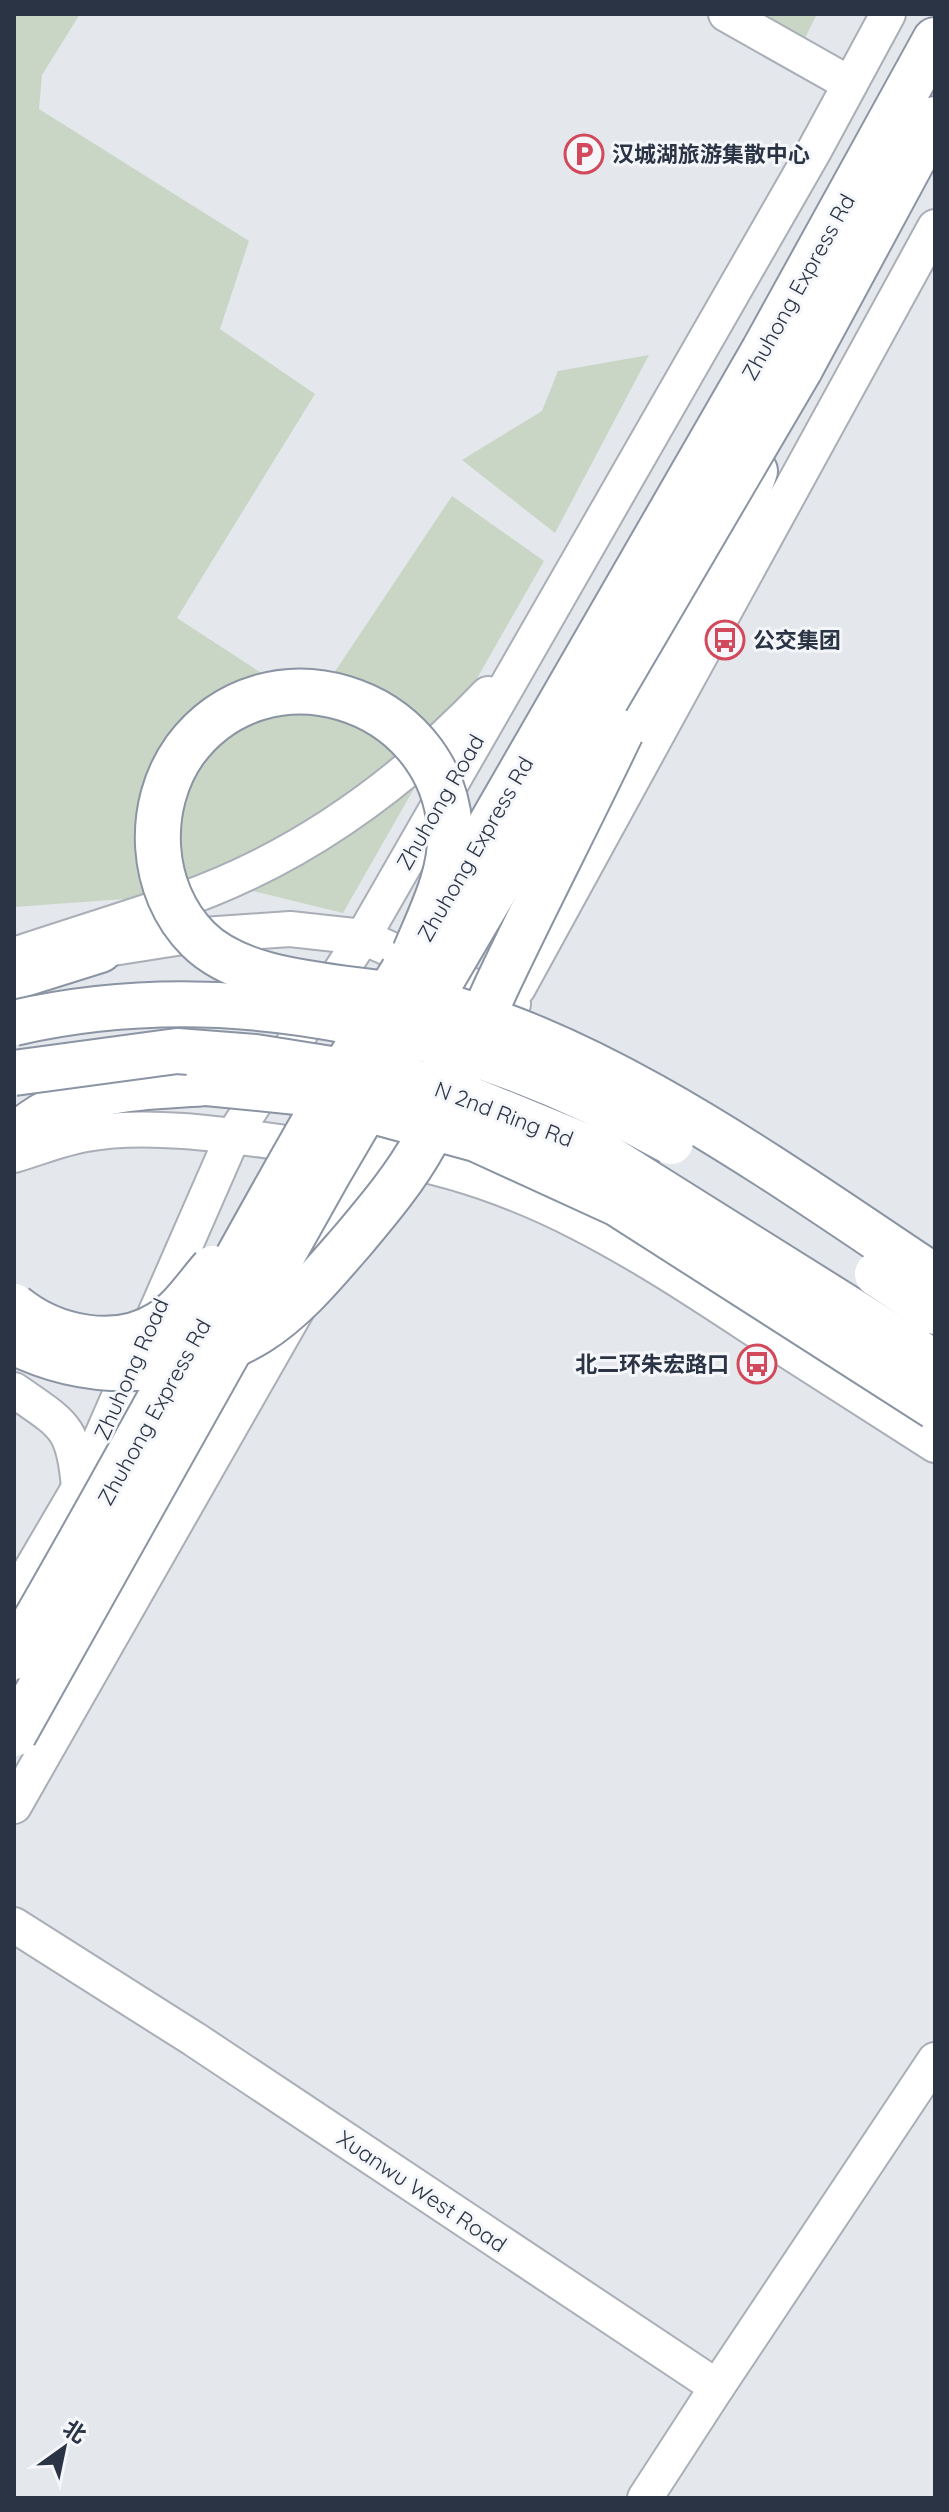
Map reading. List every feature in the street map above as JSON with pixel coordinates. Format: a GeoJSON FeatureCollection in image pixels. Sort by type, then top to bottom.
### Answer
{"type":"FeatureCollection","features":[{"type":"Feature","properties":{"kind":"highway","name":"Zhuhong Express Rd"},"geometry":{"type":"LineString","coordinates":[[14,1734],[328,1174],[773,420],[782,359],[935,40]]}},
{"type":"Feature","properties":{"kind":"highway","name":"Zhuhong Express Rd"},"geometry":{"type":"LineString","coordinates":[[14,1657],[114,1487],[266,1210],[415,952],[782,359],[935,119]]}},
{"type":"Feature","properties":{"kind":"highway"},"geometry":{"type":"LineString","coordinates":[[14,1342],[66,1362],[99,1368],[157,1367],[224,1349],[259,1332],[291,1307],[369,1221],[416,1156],[441,1112],[487,1007],[621,732],[740,515],[773,420]]}},
{"type":"Feature","properties":{"kind":"highway"},"geometry":{"type":"LineString","coordinates":[[415,952],[444,879],[450,830],[439,780],[411,738],[370,707],[346,698],[295,692],[246,703],[203,730],[173,771],[159,815],[158,837],[164,883],[184,923],[200,941],[240,966],[289,980],[412,999],[468,1012],[627,1082],[787,1179],[935,1277]]}},
{"type":"Feature","properties":{"kind":"highway"},"geometry":{"type":"LineString","coordinates":[[21,958],[100,950]]}},
{"type":"Feature","properties":{"kind":"highway","name":"N 2nd Ring Rd"},"geometry":{"type":"LineString","coordinates":[[14,1023],[105,1007],[213,1004],[266,1007],[364,1024],[457,1047],[554,1083],[622,1115],[690,1153],[935,1312]]}},
{"type":"Feature","properties":{"kind":"highway","name":"N 2nd Ring Rd"},"geometry":{"type":"LineString","coordinates":[[14,1073],[177,1051],[255,1057],[438,1086],[597,1151],[935,1363]]}},
{"type":"Feature","properties":{"kind":"highway"},"geometry":{"type":"LineString","coordinates":[[14,1138],[52,1110],[81,1097],[112,1090],[207,1083],[307,1093],[476,1139],[618,1204],[935,1407]]}},
{"type":"Feature","properties":{"kind":"highway"},"geometry":{"type":"LineString","coordinates":[[14,1306],[55,1330],[82,1338],[135,1335],[160,1324],[176,1311],[266,1210]]}},
{"type":"Feature","properties":{"kind":"main road"},"geometry":{"type":"LineString","coordinates":[[726,14],[850,84]]}},
{"type":"Feature","properties":{"kind":"main road","name":"Zhuhong Road"},"geometry":{"type":"LineString","coordinates":[[14,1599],[79,1488],[233,1136],[363,937],[888,14]]}},
{"type":"Feature","properties":{"kind":"main road"},"geometry":{"type":"LineString","coordinates":[[14,1806],[283,1335],[379,1156],[510,1003],[636,767],[935,227]]}},
{"type":"Feature","properties":{"kind":"main road"},"geometry":{"type":"LineString","coordinates":[[21,958],[178,901],[299,847],[360,807],[421,759],[524,656]]}},
{"type":"Feature","properties":{"kind":"main road"},"geometry":{"type":"LineString","coordinates":[[100,950],[145,941],[238,931],[290,929],[363,937],[510,1003],[935,1250]]}},
{"type":"Feature","properties":{"kind":"main road"},"geometry":{"type":"LineString","coordinates":[[14,1155],[87,1134],[229,1080],[242,1065],[258,1034],[259,1019],[248,991],[234,974],[213,965],[181,958],[100,950]]}},
{"type":"Feature","properties":{"kind":"main road"},"geometry":{"type":"LineString","coordinates":[[87,1134],[151,1132],[233,1136],[379,1156],[467,1173],[573,1218],[700,1292],[935,1445]]}},
{"type":"Feature","properties":{"kind":"main road"},"geometry":{"type":"LineString","coordinates":[[14,1390],[57,1420],[76,1447],[79,1488]]}},
{"type":"Feature","properties":{"kind":"main road","name":"Xuanwu West Road"},"geometry":{"type":"LineString","coordinates":[[14,1925],[194,2039],[717,2387]]}},
{"type":"Feature","properties":{"kind":"main road"},"geometry":{"type":"LineString","coordinates":[[645,2498],[935,2060]]}},
{"type":"Feature","properties":{"kind":"green space"},"geometry":{"type":"Polygon","coordinates":[[[14,14],[80,14],[42,75],[39,109],[249,241],[220,329],[315,394],[177,618],[312,706],[452,496],[544,561],[343,913],[249,890],[14,907],[14,14]]]}},
{"type":"Feature","properties":{"kind":"green space"},"geometry":{"type":"Polygon","coordinates":[[[771,14],[817,14],[800,48],[765,26],[771,14]]]}},
{"type":"Feature","properties":{"kind":"green space"},"geometry":{"type":"Polygon","coordinates":[[[649,355],[555,533],[462,460],[542,411],[558,371],[649,355]]]}},
{"type":"Feature","properties":{"kind":"place","name":"汉城湖旅游集散中心"},"geometry":{"type":"Point","coordinates":[584,154]}},
{"type":"Feature","properties":{"kind":"place","name":"公交集团"},"geometry":{"type":"Point","coordinates":[725,640]}},
{"type":"Feature","properties":{"kind":"place","name":"北二环朱宏路口"},"geometry":{"type":"Point","coordinates":[757,1364]}}]}
